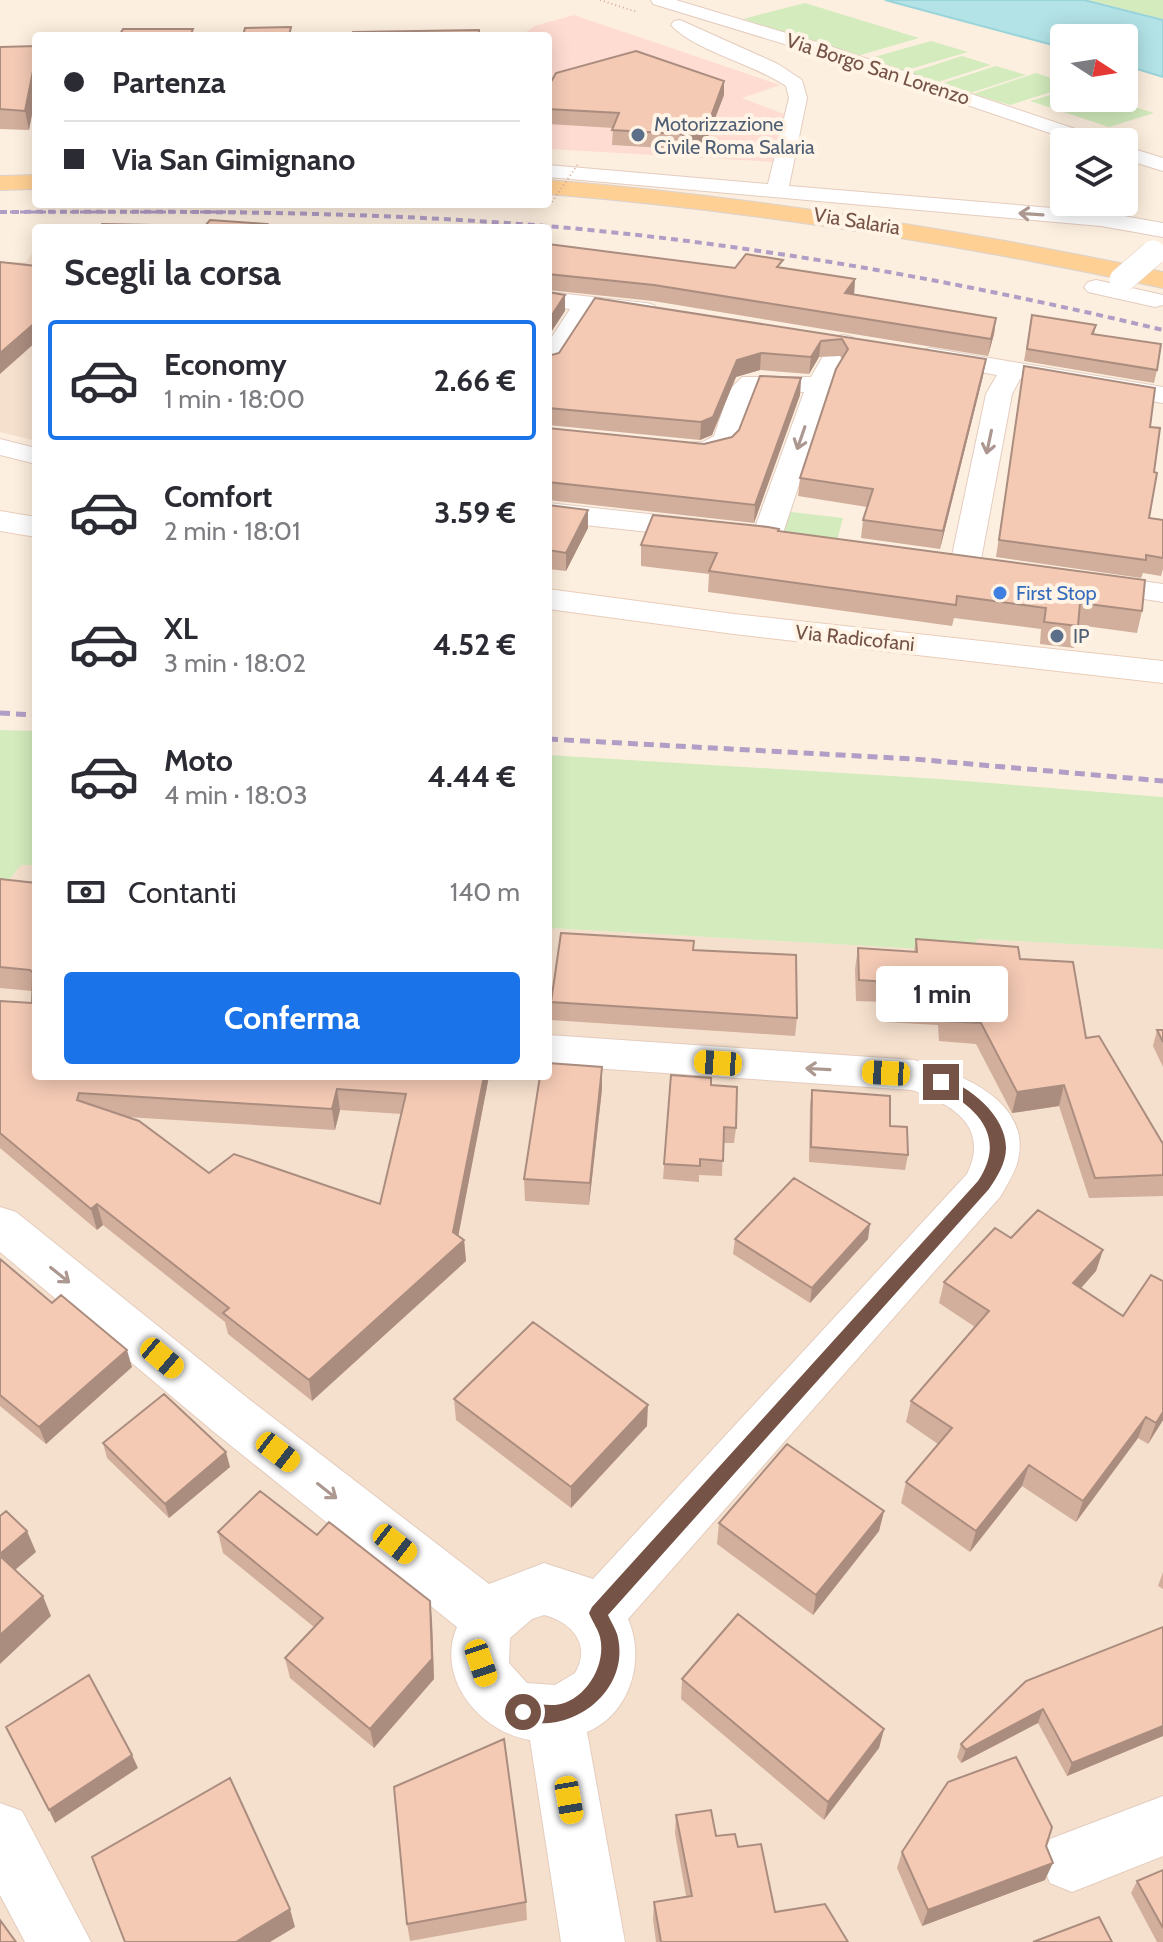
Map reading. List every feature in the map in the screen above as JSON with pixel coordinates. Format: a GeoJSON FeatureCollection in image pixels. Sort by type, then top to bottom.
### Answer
{"type":"FeatureCollection","features":[{"type":"Feature","properties":{"kind":"main road"},"geometry":{"type":"LineString","coordinates":[[0,174],[32,173]]}},
{"type":"Feature","properties":{"kind":"main road"},"geometry":{"type":"LineString","coordinates":[[0,183],[32,182]]}},
{"type":"Feature","properties":{"kind":"main road","name":"Via Salaria"},"geometry":{"type":"LineString","coordinates":[[552,189],[605,191],[735,204],[890,226],[1153,279]]}},
{"type":"Feature","properties":{"kind":"main road","name":"Via Salaria"},"geometry":{"type":"LineString","coordinates":[[552,189],[701,191],[898,217],[1016,238],[1153,279]]}},
{"type":"Feature","properties":{"kind":"main road"},"geometry":{"type":"LineString","coordinates":[[605,191],[1096,287]]}},
{"type":"Feature","properties":{"kind":"street","name":"Via Borgo San Lorenzo"},"geometry":{"type":"LineString","coordinates":[[659,0],[823,50],[1054,128]]}},
{"type":"Feature","properties":{"kind":"street"},"geometry":{"type":"LineString","coordinates":[[639,4],[702,38],[780,72],[795,84],[798,98],[777,191]]}},
{"type":"Feature","properties":{"kind":"street"},"geometry":{"type":"LineString","coordinates":[[1138,157],[1163,165]]}},
{"type":"Feature","properties":{"kind":"street","name":"Via Salaria"},"geometry":{"type":"LineString","coordinates":[[552,171],[1101,219],[1163,230]]}},
{"type":"Feature","properties":{"kind":"street"},"geometry":{"type":"LineString","coordinates":[[1136,225],[1150,237],[1153,279]]}},
{"type":"Feature","properties":{"kind":"street"},"geometry":{"type":"LineString","coordinates":[[1096,287],[1153,279]]}},
{"type":"Feature","properties":{"kind":"street"},"geometry":{"type":"LineString","coordinates":[[1096,287],[1153,279]]}},
{"type":"Feature","properties":{"kind":"street"},"geometry":{"type":"LineString","coordinates":[[552,299],[667,314]]}},
{"type":"Feature","properties":{"kind":"street"},"geometry":{"type":"LineString","coordinates":[[552,357],[586,303]]}},
{"type":"Feature","properties":{"kind":"street"},"geometry":{"type":"LineString","coordinates":[[767,536],[819,385],[830,340],[874,347]]}},
{"type":"Feature","properties":{"kind":"street"},"geometry":{"type":"LineString","coordinates":[[905,352],[1163,395]]}},
{"type":"Feature","properties":{"kind":"street"},"geometry":{"type":"LineString","coordinates":[[965,565],[999,394],[1013,369]]}},
{"type":"Feature","properties":{"kind":"street"},"geometry":{"type":"LineString","coordinates":[[647,446],[702,451],[720,446],[726,440],[743,389],[751,382],[819,385]]}},
{"type":"Feature","properties":{"kind":"street"},"geometry":{"type":"LineString","coordinates":[[0,447],[32,455]]}},
{"type":"Feature","properties":{"kind":"street"},"geometry":{"type":"LineString","coordinates":[[552,512],[797,541]]}},
{"type":"Feature","properties":{"kind":"street"},"geometry":{"type":"LineString","coordinates":[[0,521],[32,526]]}},
{"type":"Feature","properties":{"kind":"street"},"geometry":{"type":"LineString","coordinates":[[935,560],[996,569]]}},
{"type":"Feature","properties":{"kind":"street"},"geometry":{"type":"LineString","coordinates":[[1056,578],[1163,593]]}},
{"type":"Feature","properties":{"kind":"street","name":"Via Radicofani"},"geometry":{"type":"LineString","coordinates":[[552,600],[734,624],[1163,672]]}},
{"type":"Feature","properties":{"kind":"street"},"geometry":{"type":"LineString","coordinates":[[552,1050],[914,1075],[963,1093],[995,1127],[999,1149],[994,1170],[984,1185],[598,1613]]}},
{"type":"Feature","properties":{"kind":"street"},"geometry":{"type":"LineString","coordinates":[[0,1225],[232,1416],[488,1617]]}},
{"type":"Feature","properties":{"kind":"street"},"geometry":{"type":"LineString","coordinates":[[544,1589],[566,1592],[598,1613],[609,1638],[610,1660],[603,1680],[588,1698],[569,1710],[555,1714],[523,1712],[503,1701],[488,1684],[481,1663],[481,1641],[488,1617],[522,1594],[544,1589]]}},
{"type":"Feature","properties":{"kind":"street"},"geometry":{"type":"LineString","coordinates":[[555,1714],[593,1942]]}},
{"type":"Feature","properties":{"kind":"street"},"geometry":{"type":"LineString","coordinates":[[1072,1861],[1163,1826]]}},
{"type":"Feature","properties":{"kind":"street"},"geometry":{"type":"LineString","coordinates":[[0,1833],[59,1942]]}},
{"type":"Feature","properties":{"kind":"path"},"geometry":{"type":"LineString","coordinates":[[552,186],[578,164]]}},
{"type":"Feature","properties":{"kind":"shaded area","name":"Motorizzazione Civile Roma Salaria"},"geometry":{"type":"Polygon","coordinates":[[[574,15],[780,85],[742,98],[784,114],[775,162],[552,149],[552,32],[526,32],[534,26],[574,15]]]}},
{"type":"Feature","properties":{"kind":"shaded area"},"geometry":{"type":"Polygon","coordinates":[[[32,254],[32,440],[0,432],[0,262],[26,262],[32,254]]]}},
{"type":"Feature","properties":{"kind":"shaded area"},"geometry":{"type":"Polygon","coordinates":[[[21,865],[32,865],[32,1080],[552,1080],[552,928],[974,952],[977,939],[1163,949],[1163,1942],[0,1942],[0,879],[9,880],[21,865]]]}},
{"type":"Feature","properties":{"kind":"green space"},"geometry":{"type":"Polygon","coordinates":[[[1088,0],[1163,0],[1163,19],[1088,0]]]}},
{"type":"Feature","properties":{"kind":"green space"},"geometry":{"type":"Polygon","coordinates":[[[805,3],[919,38],[857,56],[743,19],[805,3]]]}},
{"type":"Feature","properties":{"kind":"green space"},"geometry":{"type":"Polygon","coordinates":[[[931,41],[968,52],[903,71],[867,59],[931,41]]]}},
{"type":"Feature","properties":{"kind":"green space"},"geometry":{"type":"Polygon","coordinates":[[[962,56],[991,65],[938,82],[909,73],[962,56]]]}},
{"type":"Feature","properties":{"kind":"green space"},"geometry":{"type":"Polygon","coordinates":[[[996,66],[1026,75],[970,93],[940,84],[996,66]]]}},
{"type":"Feature","properties":{"kind":"green space"},"geometry":{"type":"Polygon","coordinates":[[[1036,73],[1050,78],[1050,92],[1010,105],[973,94],[1036,73]]]}},
{"type":"Feature","properties":{"kind":"green space"},"geometry":{"type":"Polygon","coordinates":[[[1050,95],[1050,108],[1030,101],[1050,95]]]}},
{"type":"Feature","properties":{"kind":"green space"},"geometry":{"type":"Polygon","coordinates":[[[1138,108],[1154,113],[1109,127],[1063,112],[1138,112],[1138,108]]]}},
{"type":"Feature","properties":{"kind":"green space"},"geometry":{"type":"Polygon","coordinates":[[[783,511],[843,518],[837,540],[776,532],[783,511]]]}},
{"type":"Feature","properties":{"kind":"green space"},"geometry":{"type":"Polygon","coordinates":[[[0,730],[32,731],[32,865],[21,865],[9,880],[0,879],[0,730]]]}},
{"type":"Feature","properties":{"kind":"green space"},"geometry":{"type":"Polygon","coordinates":[[[552,755],[940,779],[1163,797],[1163,949],[977,939],[975,952],[552,928],[552,755]]]}},
{"type":"Feature","properties":{"kind":"water"},"geometry":{"type":"Polygon","coordinates":[[[885,0],[1084,0],[1163,20],[1163,77],[1138,69],[1138,24],[1050,24],[1050,44],[885,0]]]}},
{"type":"Feature","properties":{"kind":"building"},"geometry":{"type":"Polygon","coordinates":[[[291,27],[290,32],[244,32],[245,28],[291,27]]]}},
{"type":"Feature","properties":{"kind":"building"},"geometry":{"type":"Polygon","coordinates":[[[123,29],[193,29],[192,32],[121,32],[123,29]]]}},
{"type":"Feature","properties":{"kind":"building"},"geometry":{"type":"Polygon","coordinates":[[[479,30],[479,32],[353,32],[479,30]]]}},
{"type":"Feature","properties":{"kind":"building"},"geometry":{"type":"Polygon","coordinates":[[[32,46],[32,76],[25,111],[0,109],[0,47],[32,46]]]}},
{"type":"Feature","properties":{"kind":"building"},"geometry":{"type":"Polygon","coordinates":[[[636,51],[724,81],[707,127],[682,134],[612,130],[619,113],[552,109],[552,80],[556,73],[636,51]]]}},
{"type":"Feature","properties":{"kind":"building"},"geometry":{"type":"Polygon","coordinates":[[[210,220],[267,224],[207,224],[210,220]]]}},
{"type":"Feature","properties":{"kind":"building"},"geometry":{"type":"Polygon","coordinates":[[[552,245],[735,268],[746,254],[783,260],[777,267],[855,279],[845,293],[996,318],[991,339],[654,285],[552,274],[552,245]]]}},
{"type":"Feature","properties":{"kind":"building"},"geometry":{"type":"Polygon","coordinates":[[[0,262],[32,266],[32,325],[0,353],[0,262]]]}},
{"type":"Feature","properties":{"kind":"building"},"geometry":{"type":"Polygon","coordinates":[[[552,293],[565,295],[552,315],[552,293]]]}},
{"type":"Feature","properties":{"kind":"building"},"geometry":{"type":"Polygon","coordinates":[[[595,298],[986,359],[943,531],[863,520],[873,489],[800,478],[836,369],[848,349],[842,339],[821,341],[811,357],[761,353],[737,360],[713,417],[701,422],[552,408],[552,355],[559,353],[595,298]]]}},
{"type":"Feature","properties":{"kind":"building"},"geometry":{"type":"Polygon","coordinates":[[[1032,315],[1096,325],[1092,334],[1161,344],[1157,370],[1027,349],[1032,315]]]}},
{"type":"Feature","properties":{"kind":"building"},"geometry":{"type":"Polygon","coordinates":[[[1024,366],[1155,388],[1150,427],[1160,428],[1154,472],[1157,473],[1149,518],[1163,520],[1163,558],[1146,555],[1146,560],[999,540],[1024,366]]]}},
{"type":"Feature","properties":{"kind":"building"},"geometry":{"type":"Polygon","coordinates":[[[760,376],[801,378],[755,505],[552,482],[552,428],[704,444],[732,437],[739,430],[760,376]]]}},
{"type":"Feature","properties":{"kind":"building"},"geometry":{"type":"Polygon","coordinates":[[[552,506],[588,510],[566,553],[552,551],[552,506]]]}},
{"type":"Feature","properties":{"kind":"building"},"geometry":{"type":"Polygon","coordinates":[[[653,515],[768,527],[778,531],[1145,580],[1142,611],[1080,603],[1078,626],[1044,622],[1046,608],[957,596],[956,605],[709,571],[717,553],[641,545],[653,515]]]}},
{"type":"Feature","properties":{"kind":"building"},"geometry":{"type":"Polygon","coordinates":[[[0,879],[32,883],[32,972],[0,967],[0,879]]]}},
{"type":"Feature","properties":{"kind":"building"},"geometry":{"type":"Polygon","coordinates":[[[561,933],[694,941],[693,950],[796,955],[797,1018],[552,1002],[561,933]]]}},
{"type":"Feature","properties":{"kind":"building"},"geometry":{"type":"Polygon","coordinates":[[[916,939],[1018,947],[1020,959],[1073,962],[1086,1038],[1099,1036],[1163,1144],[1163,1175],[1095,1178],[1064,1085],[1017,1092],[981,1023],[943,1021],[942,1004],[888,1001],[887,982],[859,980],[858,948],[917,952],[916,939]]]}},
{"type":"Feature","properties":{"kind":"building"},"geometry":{"type":"Polygon","coordinates":[[[0,1001],[32,1003],[32,1080],[483,1080],[453,1232],[464,1240],[309,1380],[223,1313],[229,1308],[97,1204],[91,1209],[0,1133],[0,1001]],[[337,1089],[332,1109],[79,1093],[77,1100],[139,1121],[209,1173],[234,1154],[380,1204],[406,1094],[337,1089]]]}},
{"type":"Feature","properties":{"kind":"building"},"geometry":{"type":"Polygon","coordinates":[[[552,1063],[602,1067],[590,1183],[524,1179],[539,1080],[552,1080],[552,1063]]]}},
{"type":"Feature","properties":{"kind":"building"},"geometry":{"type":"Polygon","coordinates":[[[671,1075],[711,1078],[711,1085],[737,1087],[736,1128],[724,1127],[723,1161],[700,1159],[700,1166],[664,1164],[671,1075]]]}},
{"type":"Feature","properties":{"kind":"building"},"geometry":{"type":"Polygon","coordinates":[[[812,1090],[890,1096],[890,1126],[907,1127],[908,1155],[811,1147],[812,1090]]]}},
{"type":"Feature","properties":{"kind":"building"},"geometry":{"type":"Polygon","coordinates":[[[794,1178],[870,1224],[812,1288],[735,1239],[794,1178]]]}},
{"type":"Feature","properties":{"kind":"building"},"geometry":{"type":"Polygon","coordinates":[[[1038,1210],[1103,1250],[1073,1283],[1123,1316],[1151,1275],[1163,1281],[1163,1412],[1156,1423],[1146,1417],[1083,1501],[1029,1465],[976,1531],[906,1482],[952,1428],[911,1401],[989,1311],[944,1282],[995,1228],[1011,1238],[1038,1210]]]}},
{"type":"Feature","properties":{"kind":"building"},"geometry":{"type":"Polygon","coordinates":[[[0,1259],[52,1303],[61,1295],[127,1350],[39,1427],[0,1395],[0,1259]]]}},
{"type":"Feature","properties":{"kind":"building"},"geometry":{"type":"Polygon","coordinates":[[[533,1322],[648,1405],[571,1487],[454,1399],[533,1322]]]}},
{"type":"Feature","properties":{"kind":"building"},"geometry":{"type":"Polygon","coordinates":[[[164,1394],[226,1452],[165,1504],[103,1443],[164,1394]]]}},
{"type":"Feature","properties":{"kind":"building"},"geometry":{"type":"Polygon","coordinates":[[[787,1444],[884,1511],[816,1595],[719,1523],[787,1444]]]}},
{"type":"Feature","properties":{"kind":"building"},"geometry":{"type":"Polygon","coordinates":[[[260,1491],[317,1535],[329,1522],[430,1601],[432,1659],[370,1729],[285,1658],[323,1618],[218,1532],[260,1491]]]}},
{"type":"Feature","properties":{"kind":"building"},"geometry":{"type":"Polygon","coordinates":[[[6,1511],[27,1531],[0,1554],[0,1516],[6,1511]]]}},
{"type":"Feature","properties":{"kind":"building"},"geometry":{"type":"Polygon","coordinates":[[[0,1556],[43,1596],[0,1635],[0,1556]]]}},
{"type":"Feature","properties":{"kind":"building"},"geometry":{"type":"Polygon","coordinates":[[[738,1614],[884,1729],[828,1802],[682,1679],[738,1614]]]}},
{"type":"Feature","properties":{"kind":"building"},"geometry":{"type":"Polygon","coordinates":[[[1163,1627],[1163,1726],[1072,1763],[1043,1709],[966,1750],[961,1744],[1026,1681],[1163,1627]]]}},
{"type":"Feature","properties":{"kind":"building"},"geometry":{"type":"Polygon","coordinates":[[[89,1675],[132,1755],[49,1810],[6,1727],[89,1675]]]}},
{"type":"Feature","properties":{"kind":"building"},"geometry":{"type":"Polygon","coordinates":[[[504,1739],[526,1902],[407,1924],[394,1787],[504,1739]]]}},
{"type":"Feature","properties":{"kind":"building"},"geometry":{"type":"Polygon","coordinates":[[[1016,1757],[1052,1827],[1046,1846],[1053,1863],[928,1910],[902,1852],[948,1782],[1016,1757]]]}},
{"type":"Feature","properties":{"kind":"building"},"geometry":{"type":"Polygon","coordinates":[[[230,1778],[290,1909],[236,1942],[125,1942],[92,1857],[230,1778]]]}},
{"type":"Feature","properties":{"kind":"building"},"geometry":{"type":"Polygon","coordinates":[[[711,1810],[716,1836],[735,1834],[738,1847],[761,1844],[775,1912],[825,1904],[848,1942],[661,1942],[654,1902],[692,1896],[676,1815],[711,1810]]]}},
{"type":"Feature","properties":{"kind":"building"},"geometry":{"type":"Polygon","coordinates":[[[1163,1870],[1163,1928],[1137,1881],[1163,1870]]]}},
{"type":"Feature","properties":{"kind":"building"},"geometry":{"type":"Polygon","coordinates":[[[1099,1917],[1112,1942],[1033,1942],[1099,1917]]]}},
{"type":"Feature","properties":{"kind":"building"},"geometry":{"type":"Polygon","coordinates":[[[0,1920],[16,1942],[0,1942],[0,1920]]]}},
{"type":"Feature","properties":{"kind":"railway"},"geometry":{"type":"LineString","coordinates":[[0,212],[217,212]]}},
{"type":"Feature","properties":{"kind":"railway"},"geometry":{"type":"LineString","coordinates":[[217,212],[242,212]]}},
{"type":"Feature","properties":{"kind":"railway"},"geometry":{"type":"LineString","coordinates":[[217,212],[363,215],[520,224]]}},
{"type":"Feature","properties":{"kind":"railway"},"geometry":{"type":"LineString","coordinates":[[552,227],[727,246],[873,269],[1019,297],[1163,330]]}},
{"type":"Feature","properties":{"kind":"railway"},"geometry":{"type":"LineString","coordinates":[[0,713],[32,715]]}},
{"type":"Feature","properties":{"kind":"railway"},"geometry":{"type":"LineString","coordinates":[[552,739],[914,759],[1163,781]]}},
{"type":"Feature","properties":{"kind":"place","name":"Motorizzazione Civile Roma Salaria"},"geometry":{"type":"Point","coordinates":[638,135]}},
{"type":"Feature","properties":{"kind":"place","name":"First Stop"},"geometry":{"type":"Point","coordinates":[1000,593]}},
{"type":"Feature","properties":{"kind":"place","name":"IP"},"geometry":{"type":"Point","coordinates":[1057,636]}},
{"type":"Feature","properties":{"kind":"route"},"geometry":{"type":"LineString","coordinates":[[523,1712],[555,1714],[569,1710],[588,1698],[603,1680],[610,1660],[609,1638],[598,1613],[917,1260],[994,1170],[999,1149],[995,1127],[963,1093],[941,1082]]}}]}
